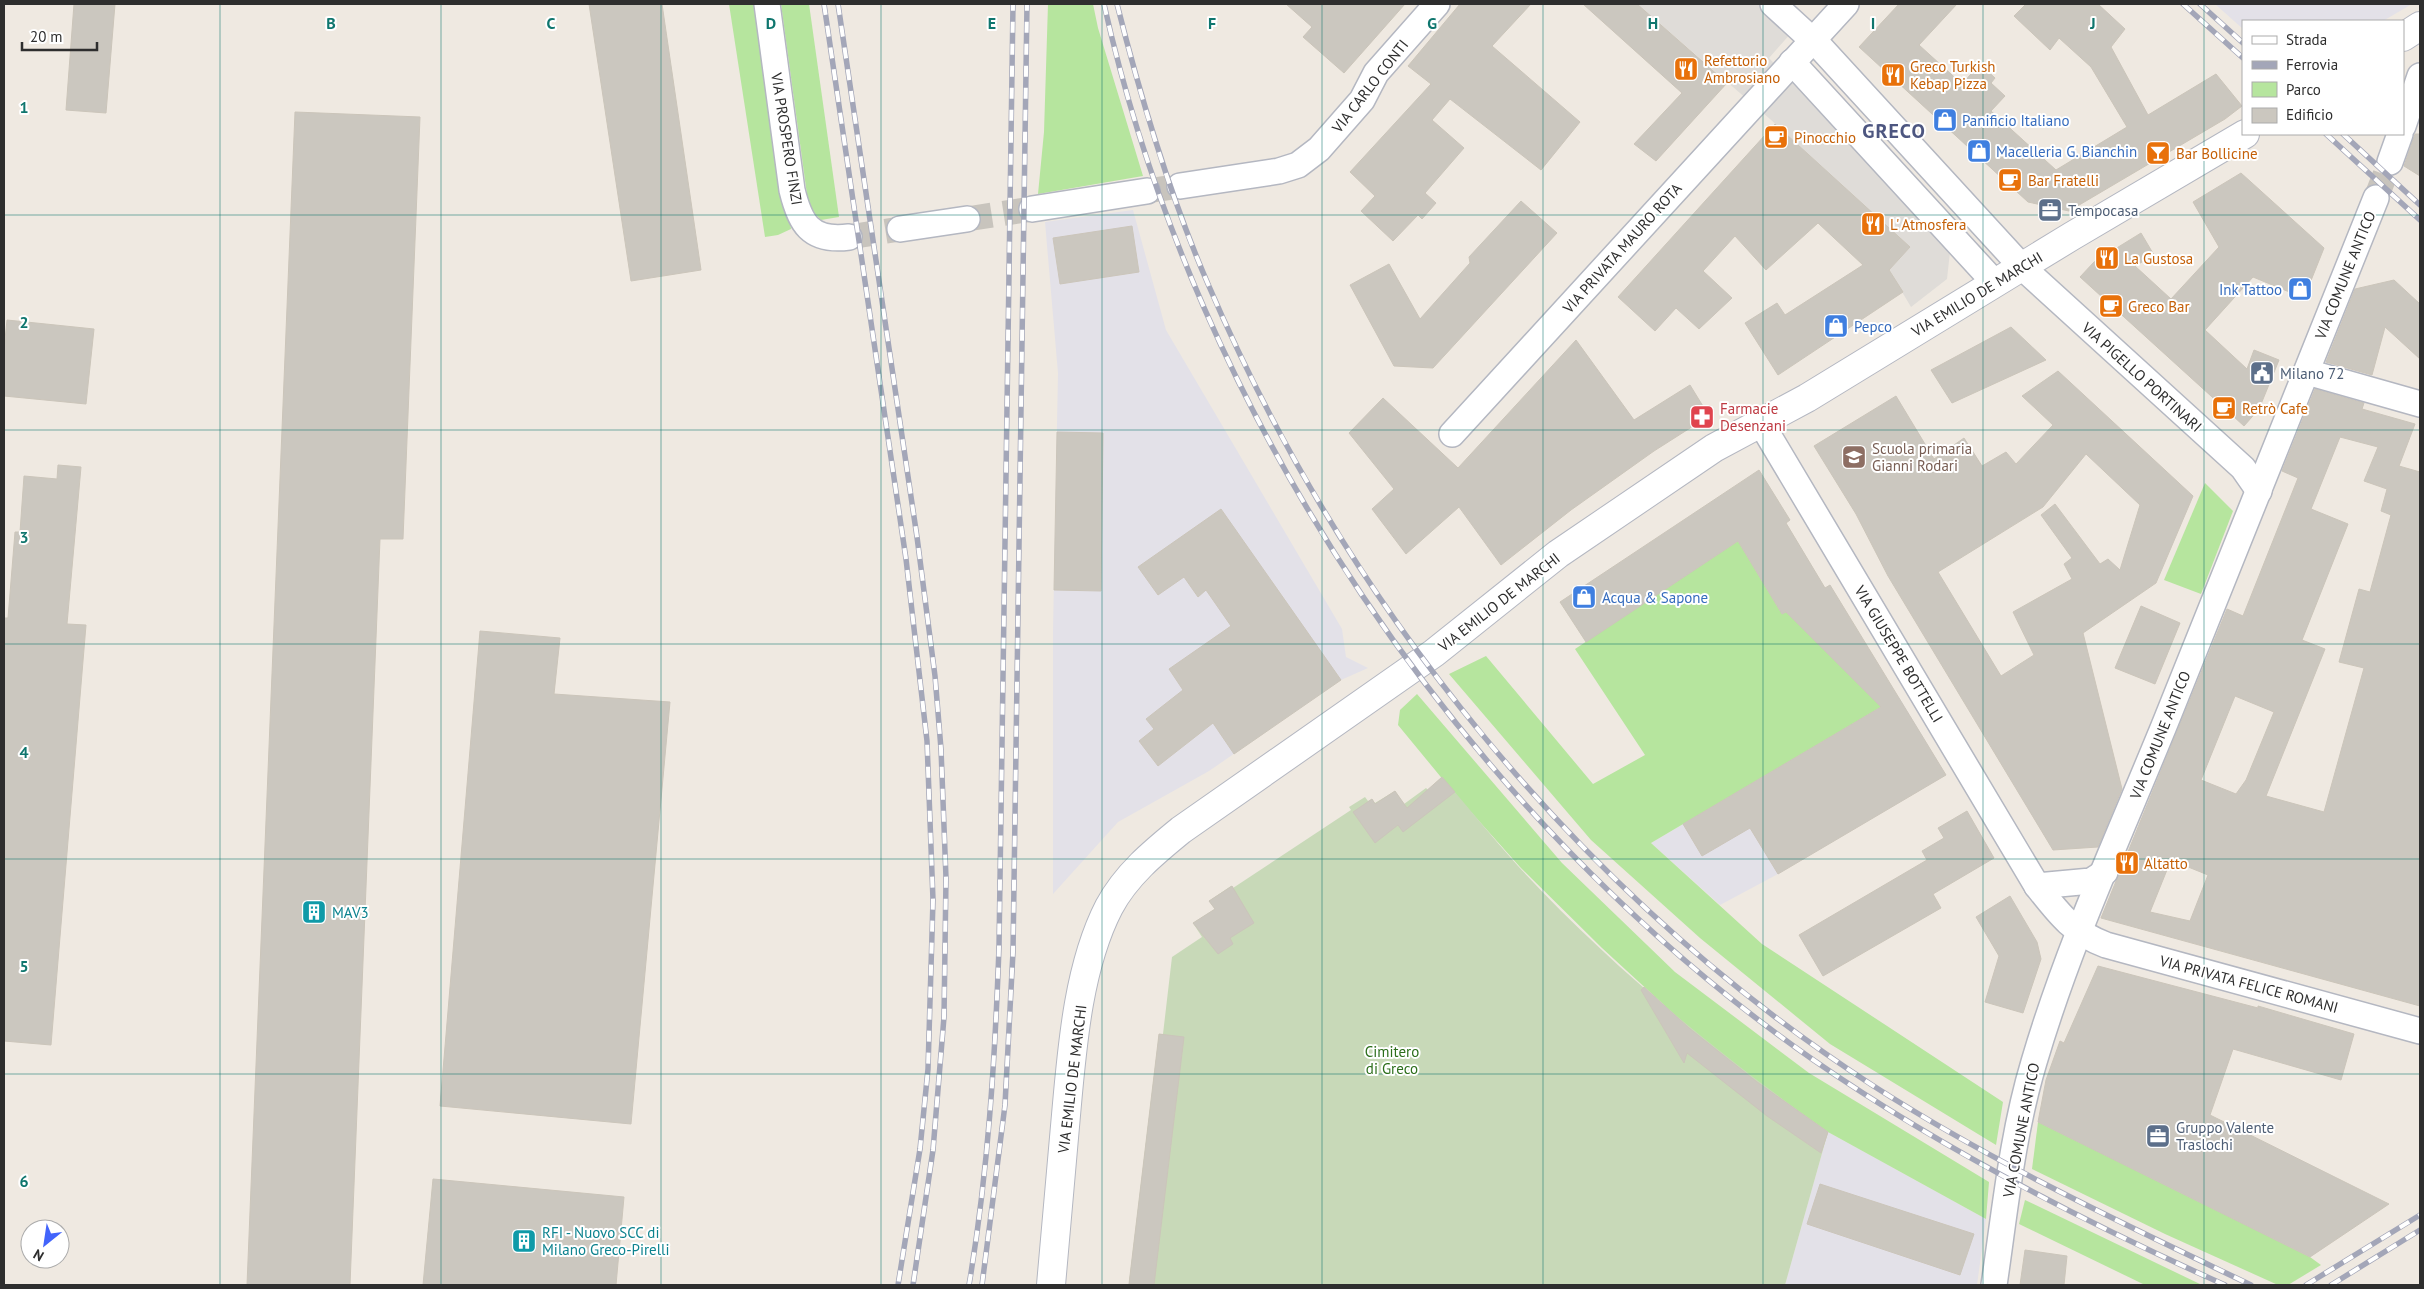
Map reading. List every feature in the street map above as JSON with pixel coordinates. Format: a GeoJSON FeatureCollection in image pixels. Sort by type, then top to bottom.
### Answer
{"type":"FeatureCollection","features":[{"type":"Feature","properties":{"kind":"street","name":"VIA PROSPERO FINZI"},"geometry":{"type":"LineString","coordinates":[[767,4],[796,208],[805,225],[814,232],[825,236],[849,237]]}},
{"type":"Feature","properties":{"kind":"street","name":"VIA CARLO CONTI"},"geometry":{"type":"LineString","coordinates":[[1180,186],[1279,171],[1292,168],[1309,158],[1359,103],[1374,77],[1437,4]]}},
{"type":"Feature","properties":{"kind":"street","name":"VIA PIGELLO PORTINARI"},"geometry":{"type":"LineString","coordinates":[[1773,4],[1812,40],[2022,266],[2243,468],[2260,491]]}},
{"type":"Feature","properties":{"kind":"street","name":"VIA PRIVATA MAURO ROTA"},"geometry":{"type":"LineString","coordinates":[[1452,434],[1846,4]]}},
{"type":"Feature","properties":{"kind":"street"},"geometry":{"type":"LineString","coordinates":[[2404,37],[2420,26]]}},
{"type":"Feature","properties":{"kind":"street"},"geometry":{"type":"LineString","coordinates":[[2404,56],[2420,48]]}},
{"type":"Feature","properties":{"kind":"street"},"geometry":{"type":"LineString","coordinates":[[1792,62],[1995,283]]}},
{"type":"Feature","properties":{"kind":"street"},"geometry":{"type":"LineString","coordinates":[[2404,123],[2420,76]]}},
{"type":"Feature","properties":{"kind":"street","name":"VIA EMILIO DE MARCHI"},"geometry":{"type":"LineString","coordinates":[[1051,1285],[1072,1054],[1080,1002],[1093,946],[1110,907],[1130,877],[1151,854],[1181,830],[1434,653],[1558,554],[1714,448],[1807,398],[2022,266],[2243,135]]}},
{"type":"Feature","properties":{"kind":"street"},"geometry":{"type":"LineString","coordinates":[[2390,162],[2400,135]]}},
{"type":"Feature","properties":{"kind":"street"},"geometry":{"type":"LineString","coordinates":[[1032,208],[1148,191]]}},
{"type":"Feature","properties":{"kind":"street","name":"VIA COMUNE ANTICO"},"geometry":{"type":"LineString","coordinates":[[1994,1285],[2024,1100],[2034,1061],[2079,933],[2260,491],[2376,198]]}},
{"type":"Feature","properties":{"kind":"street"},"geometry":{"type":"LineString","coordinates":[[900,229],[967,219]]}},
{"type":"Feature","properties":{"kind":"street"},"geometry":{"type":"LineString","coordinates":[[2307,372],[2420,404]]}},
{"type":"Feature","properties":{"kind":"street","name":"VIA GIUSEPPE BOTTELLI"},"geometry":{"type":"LineString","coordinates":[[1761,423],[2037,886],[2066,922],[2079,933]]}},
{"type":"Feature","properties":{"kind":"street"},"geometry":{"type":"LineString","coordinates":[[2037,886],[2082,883],[2091,881],[2104,872]]}},
{"type":"Feature","properties":{"kind":"street","name":"VIA PRIVATA FELICE ROMANI"},"geometry":{"type":"LineString","coordinates":[[2079,933],[2106,945],[2420,1031]]}},
{"type":"Feature","properties":{"kind":"shaded area"},"geometry":{"type":"Polygon","coordinates":[[[1637,4],[1762,4],[1792,32],[1769,58],[1950,252],[1947,279],[1911,307],[1845,189],[1770,119],[1637,4]]]}},
{"type":"Feature","properties":{"kind":"shaded area"},"geometry":{"type":"Polygon","coordinates":[[[2215,4],[2412,4],[2385,20],[2242,20],[2242,28],[2215,4]]]}},
{"type":"Feature","properties":{"kind":"shaded area"},"geometry":{"type":"Polygon","coordinates":[[[1133,210],[1166,330],[1342,629],[1346,657],[1368,668],[1341,680],[1209,771],[1118,822],[1053,894],[1053,631],[1058,373],[1045,222],[1133,210]]]}},
{"type":"Feature","properties":{"kind":"shaded area"},"geometry":{"type":"Polygon","coordinates":[[[1899,697],[1946,775],[1778,874],[1720,905],[1651,843],[1899,697]]]}},
{"type":"Feature","properties":{"kind":"shaded area"},"geometry":{"type":"Polygon","coordinates":[[[1828,1132],[1986,1219],[1977,1285],[1785,1285],[1828,1132]]]}},
{"type":"Feature","properties":{"kind":"green space"},"geometry":{"type":"Polygon","coordinates":[[[729,4],[760,4],[791,229],[778,235],[765,237],[729,4]]]}},
{"type":"Feature","properties":{"kind":"green space"},"geometry":{"type":"Polygon","coordinates":[[[781,4],[809,4],[839,217],[821,220],[813,212],[808,202],[781,4]]]}},
{"type":"Feature","properties":{"kind":"green space"},"geometry":{"type":"Polygon","coordinates":[[[1048,4],[1093,4],[1098,28],[1143,176],[1038,194],[1044,132],[1048,4]]]}},
{"type":"Feature","properties":{"kind":"green space"},"geometry":{"type":"Polygon","coordinates":[[[2205,483],[2233,511],[2201,594],[2164,580],[2205,483]]]}},
{"type":"Feature","properties":{"kind":"green space"},"geometry":{"type":"Polygon","coordinates":[[[1738,541],[1782,614],[1786,612],[1881,707],[1651,843],[1762,944],[2003,1102],[1996,1145],[1830,1044],[1700,938],[1591,840],[1449,674],[1486,656],[1593,784],[1645,755],[1575,649],[1738,541]]]}},
{"type":"Feature","properties":{"kind":"green space"},"geometry":{"type":"Polygon","coordinates":[[[1417,694],[1562,863],[1675,972],[1809,1073],[1989,1182],[1986,1219],[1828,1132],[1757,1082],[1689,1028],[1602,948],[1520,867],[1454,793],[1398,725],[1400,710],[1417,694]]]}},
{"type":"Feature","properties":{"kind":"green space","name":"Cimitero di Greco"},"geometry":{"type":"Polygon","coordinates":[[[1442,777],[1518,866],[1590,939],[1705,1039],[1828,1132],[1785,1285],[1133,1285],[1129,1283],[1159,1034],[1163,1034],[1172,957],[1202,937],[1193,923],[1215,909],[1209,901],[1231,886],[1233,888],[1351,810],[1349,807],[1365,797],[1368,801],[1372,799],[1375,803],[1395,791],[1404,804],[1426,788],[1428,790],[1442,777]]]}},
{"type":"Feature","properties":{"kind":"green space"},"geometry":{"type":"Polygon","coordinates":[[[2038,1122],[2310,1257],[2321,1265],[2288,1285],[2278,1285],[2165,1234],[2032,1169],[2038,1122]]]}},
{"type":"Feature","properties":{"kind":"green space"},"geometry":{"type":"Polygon","coordinates":[[[2025,1200],[2202,1285],[2145,1285],[2019,1224],[2025,1200]]]}},
{"type":"Feature","properties":{"kind":"building"},"geometry":{"type":"Polygon","coordinates":[[[74,4],[115,4],[106,113],[66,110],[74,4]]]}},
{"type":"Feature","properties":{"kind":"building"},"geometry":{"type":"Polygon","coordinates":[[[589,4],[662,4],[701,270],[631,281],[589,4]]]}},
{"type":"Feature","properties":{"kind":"building"},"geometry":{"type":"Polygon","coordinates":[[[1286,4],[1405,4],[1344,73],[1303,37],[1312,27],[1286,4]]]}},
{"type":"Feature","properties":{"kind":"building"},"geometry":{"type":"Polygon","coordinates":[[[1460,4],[1531,4],[1492,46],[1580,122],[1541,170],[1450,99],[1432,120],[1464,148],[1425,193],[1436,203],[1422,219],[1418,215],[1393,241],[1361,211],[1375,196],[1350,172],[1431,84],[1408,66],[1460,4]]]}},
{"type":"Feature","properties":{"kind":"building"},"geometry":{"type":"Polygon","coordinates":[[[1583,4],[1637,4],[1727,83],[1656,161],[1634,144],[1682,93],[1583,4]]]}},
{"type":"Feature","properties":{"kind":"building"},"geometry":{"type":"Polygon","coordinates":[[[1899,4],[1957,4],[1919,45],[1962,84],[1980,64],[1995,78],[1991,83],[2005,96],[1991,111],[2056,170],[2127,127],[2091,67],[2059,38],[2050,50],[2014,16],[2026,4],[2098,4],[2125,29],[2111,47],[2148,115],[2216,74],[2242,106],[2225,119],[2069,211],[2028,202],[1859,47],[1899,4]]]}},
{"type":"Feature","properties":{"kind":"building","name":"MAV3"},"geometry":{"type":"Polygon","coordinates":[[[295,112],[420,117],[403,539],[380,539],[350,1285],[247,1285],[295,112]]]}},
{"type":"Feature","properties":{"kind":"building"},"geometry":{"type":"Polygon","coordinates":[[[1775,124],[1910,247],[1889,270],[1903,292],[1778,375],[1745,323],[1777,303],[1785,315],[1863,265],[1818,223],[1766,270],[1735,236],[1703,271],[1732,298],[1699,329],[1676,308],[1655,331],[1618,297],[1775,124]]]}},
{"type":"Feature","properties":{"kind":"building"},"geometry":{"type":"Polygon","coordinates":[[[2415,134],[2420,134],[2420,176],[2404,166],[2415,134]]]}},
{"type":"Feature","properties":{"kind":"building"},"geometry":{"type":"Polygon","coordinates":[[[2241,173],[2324,248],[2304,298],[2253,277],[2205,330],[2247,369],[2254,350],[2279,360],[2259,409],[2244,426],[2080,277],[2094,262],[2141,233],[2154,255],[2135,266],[2171,299],[2219,247],[2193,202],[2241,173]]]}},
{"type":"Feature","properties":{"kind":"building"},"geometry":{"type":"Polygon","coordinates":[[[1521,201],[1557,233],[1433,368],[1394,366],[1350,285],[1389,264],[1420,319],[1470,263],[1469,257],[1521,201]]]}},
{"type":"Feature","properties":{"kind":"building"},"geometry":{"type":"Polygon","coordinates":[[[1132,226],[1139,272],[1060,284],[1053,238],[1132,226]]]}},
{"type":"Feature","properties":{"kind":"building"},"geometry":{"type":"Polygon","coordinates":[[[2394,280],[2420,304],[2420,359],[2385,327],[2372,375],[2326,362],[2355,289],[2394,280]]]}},
{"type":"Feature","properties":{"kind":"building"},"geometry":{"type":"Polygon","coordinates":[[[7,320],[94,329],[86,404],[4,396],[4,349],[7,320]]]}},
{"type":"Feature","properties":{"kind":"building"},"geometry":{"type":"Polygon","coordinates":[[[2011,327],[2046,360],[1952,403],[1931,370],[2011,327]]]}},
{"type":"Feature","properties":{"kind":"building"},"geometry":{"type":"Polygon","coordinates":[[[1576,340],[1634,420],[1690,385],[1709,416],[1654,451],[1571,510],[1501,565],[1459,507],[1406,554],[1372,509],[1394,489],[1349,433],[1383,398],[1458,468],[1576,340]]]}},
{"type":"Feature","properties":{"kind":"building"},"geometry":{"type":"Polygon","coordinates":[[[2058,371],[2193,496],[2156,583],[2083,633],[2122,789],[2098,847],[2053,850],[1888,576],[1856,514],[1814,446],[1896,396],[1934,459],[1964,438],[1982,466],[2006,452],[2016,464],[2053,425],[2022,396],[2058,371]],[[2086,454],[2043,507],[1938,572],[2001,676],[2034,655],[2013,612],[2072,579],[2064,564],[2072,558],[2041,515],[2055,504],[2100,564],[2108,559],[2120,570],[2140,505],[2086,454]]]}},
{"type":"Feature","properties":{"kind":"building"},"geometry":{"type":"Polygon","coordinates":[[[2315,389],[2364,403],[2362,409],[2415,424],[2399,466],[2420,472],[2420,1006],[2101,918],[2227,609],[2243,616],[2298,478],[2282,471],[2315,389]],[[2340,437],[2311,509],[2348,524],[2302,640],[2325,649],[2266,796],[2324,812],[2364,668],[2339,662],[2359,589],[2370,592],[2391,515],[2381,511],[2387,489],[2364,481],[2378,447],[2340,437]],[[2235,696],[2201,780],[2236,794],[2246,780],[2274,712],[2235,696]],[[2171,860],[2150,912],[2190,921],[2208,875],[2171,860]]]}},
{"type":"Feature","properties":{"kind":"building"},"geometry":{"type":"Polygon","coordinates":[[[1057,432],[1103,433],[1101,591],[1054,590],[1057,432]]]}},
{"type":"Feature","properties":{"kind":"building"},"geometry":{"type":"Polygon","coordinates":[[[58,465],[81,467],[67,624],[86,625],[51,1045],[4,1041],[4,618],[8,618],[15,532],[20,532],[24,476],[57,479],[58,465]]]}},
{"type":"Feature","properties":{"kind":"building"},"geometry":{"type":"Polygon","coordinates":[[[1759,470],[1790,520],[1786,523],[1825,588],[1830,585],[1946,775],[1778,874],[1750,828],[1702,856],[1683,824],[1881,707],[1786,612],[1782,614],[1738,541],[1586,642],[1560,602],[1759,470]]]}},
{"type":"Feature","properties":{"kind":"building"},"geometry":{"type":"Polygon","coordinates":[[[1221,509],[1341,680],[1234,754],[1213,723],[1158,766],[1139,741],[1154,729],[1146,719],[1183,690],[1169,669],[1231,626],[1206,590],[1198,597],[1184,577],[1158,595],[1138,567],[1221,509]]]}},
{"type":"Feature","properties":{"kind":"building"},"geometry":{"type":"Polygon","coordinates":[[[2141,606],[2180,623],[2155,684],[2115,668],[2141,606]]]}},
{"type":"Feature","properties":{"kind":"building"},"geometry":{"type":"Polygon","coordinates":[[[480,631],[560,638],[554,694],[670,702],[631,1124],[440,1106],[480,631]]]}},
{"type":"Feature","properties":{"kind":"building"},"geometry":{"type":"Polygon","coordinates":[[[1442,777],[1455,792],[1403,832],[1398,825],[1375,843],[1353,812],[1372,799],[1375,804],[1395,791],[1407,808],[1442,777]]]}},
{"type":"Feature","properties":{"kind":"building"},"geometry":{"type":"Polygon","coordinates":[[[1967,811],[1994,858],[1933,894],[1941,908],[1823,976],[1799,935],[1927,860],[1922,851],[1944,838],[1938,828],[1967,811]]]}},
{"type":"Feature","properties":{"kind":"building"},"geometry":{"type":"Polygon","coordinates":[[[1232,886],[1254,923],[1230,938],[1233,944],[1218,954],[1193,923],[1215,909],[1209,901],[1232,886]]]}},
{"type":"Feature","properties":{"kind":"building"},"geometry":{"type":"Polygon","coordinates":[[[2010,896],[2037,942],[2041,959],[2023,1013],[1985,1002],[1999,956],[1976,917],[2010,896]]]}},
{"type":"Feature","properties":{"kind":"building"},"geometry":{"type":"Polygon","coordinates":[[[2098,966],[2258,1008],[2258,1006],[2354,1034],[2341,1080],[2233,1049],[2210,1115],[2389,1204],[2310,1257],[2038,1122],[2046,1080],[2060,1041],[2064,1043],[2098,966]]]}},
{"type":"Feature","properties":{"kind":"building"},"geometry":{"type":"Polygon","coordinates":[[[1644,987],[1689,1028],[1757,1082],[1828,1132],[1821,1153],[1767,1116],[1687,1053],[1684,1063],[1641,990],[1644,987]]]}},
{"type":"Feature","properties":{"kind":"building"},"geometry":{"type":"Polygon","coordinates":[[[1159,1034],[1184,1037],[1154,1285],[1129,1284],[1159,1034]]]}},
{"type":"Feature","properties":{"kind":"building","name":"RFI - Nuovo SCC di Milano Greco-Pirelli"},"geometry":{"type":"Polygon","coordinates":[[[433,1179],[624,1197],[616,1285],[423,1285],[433,1179]]]}},
{"type":"Feature","properties":{"kind":"building"},"geometry":{"type":"Polygon","coordinates":[[[1820,1184],[1974,1234],[1960,1275],[1807,1224],[1820,1184]]]}},
{"type":"Feature","properties":{"kind":"building"},"geometry":{"type":"Polygon","coordinates":[[[2025,1250],[2067,1256],[2064,1285],[2020,1285],[2025,1250]]]}},
{"type":"Feature","properties":{"kind":"tunnel"},"geometry":{"type":"LineString","coordinates":[[2376,198],[2390,162]]}},
{"type":"Feature","properties":{"kind":"tunnel"},"geometry":{"type":"LineString","coordinates":[[1147,191],[1180,186]]}},
{"type":"Feature","properties":{"kind":"tunnel"},"geometry":{"type":"LineString","coordinates":[[967,219],[1032,209]]}},
{"type":"Feature","properties":{"kind":"tunnel"},"geometry":{"type":"LineString","coordinates":[[849,237],[900,229]]}},
{"type":"Feature","properties":{"kind":"railway"},"geometry":{"type":"LineString","coordinates":[[824,4],[906,559],[927,741],[933,900],[928,1069],[920,1149],[898,1285]]}},
{"type":"Feature","properties":{"kind":"railway"},"geometry":{"type":"LineString","coordinates":[[838,4],[917,537],[935,676],[941,749],[946,878],[944,1017],[933,1150],[913,1285]]}},
{"type":"Feature","properties":{"kind":"railway"},"geometry":{"type":"LineString","coordinates":[[969,1285],[976,1243],[990,1116],[999,947],[1013,4]]}},
{"type":"Feature","properties":{"kind":"railway"},"geometry":{"type":"LineString","coordinates":[[982,1285],[1005,1105],[1013,952],[1027,4]]}},
{"type":"Feature","properties":{"kind":"railway"},"geometry":{"type":"LineString","coordinates":[[1104,4],[1147,158],[1205,309],[1277,455],[1362,596],[1460,728],[1568,850],[1686,961],[1812,1059],[1910,1123],[1961,1153],[2065,1209],[2225,1285]]}},
{"type":"Feature","properties":{"kind":"railway"},"geometry":{"type":"LineString","coordinates":[[1117,4],[1146,111],[1168,181],[1208,284],[1264,403],[1329,518],[1401,629],[1482,734],[1569,833],[1664,925],[1765,1009],[1872,1085],[1964,1140],[2058,1191],[2251,1285]]}},
{"type":"Feature","properties":{"kind":"railway"},"geometry":{"type":"LineString","coordinates":[[2183,4],[2242,57]]}},
{"type":"Feature","properties":{"kind":"railway"},"geometry":{"type":"LineString","coordinates":[[2200,4],[2242,42]]}},
{"type":"Feature","properties":{"kind":"railway"},"geometry":{"type":"LineString","coordinates":[[2327,135],[2420,220]]}},
{"type":"Feature","properties":{"kind":"railway"},"geometry":{"type":"LineString","coordinates":[[2344,135],[2420,205]]}},
{"type":"Feature","properties":{"kind":"railway"},"geometry":{"type":"LineString","coordinates":[[2306,1285],[2420,1215]]}},
{"type":"Feature","properties":{"kind":"railway"},"geometry":{"type":"LineString","coordinates":[[2331,1285],[2420,1230]]}},
{"type":"Feature","properties":{"kind":"place","name":"Refettorio Ambrosiano"},"geometry":{"type":"Point","coordinates":[1686,69]}},
{"type":"Feature","properties":{"kind":"place","name":"Greco Turkish Kebap Pizza"},"geometry":{"type":"Point","coordinates":[1893,75]}},
{"type":"Feature","properties":{"kind":"place","name":"Panificio Italiano"},"geometry":{"type":"Point","coordinates":[1945,120]}},
{"type":"Feature","properties":{"kind":"place","name":"Pinocchio"},"geometry":{"type":"Point","coordinates":[1776,137]}},
{"type":"Feature","properties":{"kind":"place","name":"Macelleria G. Bianchin"},"geometry":{"type":"Point","coordinates":[1979,151]}},
{"type":"Feature","properties":{"kind":"place","name":"Bar Bollicine"},"geometry":{"type":"Point","coordinates":[2158,153]}},
{"type":"Feature","properties":{"kind":"place","name":"Bar Fratelli"},"geometry":{"type":"Point","coordinates":[2010,180]}},
{"type":"Feature","properties":{"kind":"place","name":"Tempocasa"},"geometry":{"type":"Point","coordinates":[2050,210]}},
{"type":"Feature","properties":{"kind":"place","name":"L' Atmosfera"},"geometry":{"type":"Point","coordinates":[1873,224]}},
{"type":"Feature","properties":{"kind":"place","name":"La Gustosa"},"geometry":{"type":"Point","coordinates":[2107,258]}},
{"type":"Feature","properties":{"kind":"place","name":"Ink Tattoo"},"geometry":{"type":"Point","coordinates":[2300,289]}},
{"type":"Feature","properties":{"kind":"place","name":"Greco Bar"},"geometry":{"type":"Point","coordinates":[2111,306]}},
{"type":"Feature","properties":{"kind":"place","name":"Pepco"},"geometry":{"type":"Point","coordinates":[1836,326]}},
{"type":"Feature","properties":{"kind":"place","name":"Milano 72"},"geometry":{"type":"Point","coordinates":[2262,373]}},
{"type":"Feature","properties":{"kind":"place","name":"Retrò Cafe"},"geometry":{"type":"Point","coordinates":[2224,408]}},
{"type":"Feature","properties":{"kind":"place","name":"Farmacie Desenzani"},"geometry":{"type":"Point","coordinates":[1702,417]}},
{"type":"Feature","properties":{"kind":"place","name":"Scuola primaria Gianni Rodari"},"geometry":{"type":"Point","coordinates":[1854,457]}},
{"type":"Feature","properties":{"kind":"place","name":"Acqua & Sapone"},"geometry":{"type":"Point","coordinates":[1584,597]}},
{"type":"Feature","properties":{"kind":"place","name":"Altatto"},"geometry":{"type":"Point","coordinates":[2127,863]}},
{"type":"Feature","properties":{"kind":"place","name":"MAV3"},"geometry":{"type":"Point","coordinates":[314,912]}},
{"type":"Feature","properties":{"kind":"place","name":"Gruppo Valente Traslochi"},"geometry":{"type":"Point","coordinates":[2158,1136]}},
{"type":"Feature","properties":{"kind":"place","name":"RFI - Nuovo SCC di Milano Greco-Pirelli"},"geometry":{"type":"Point","coordinates":[524,1241]}},
{"type":"Feature","properties":{"kind":"district","name":"GRECO"},"geometry":{"type":"Point","coordinates":[1894,131]}}]}
